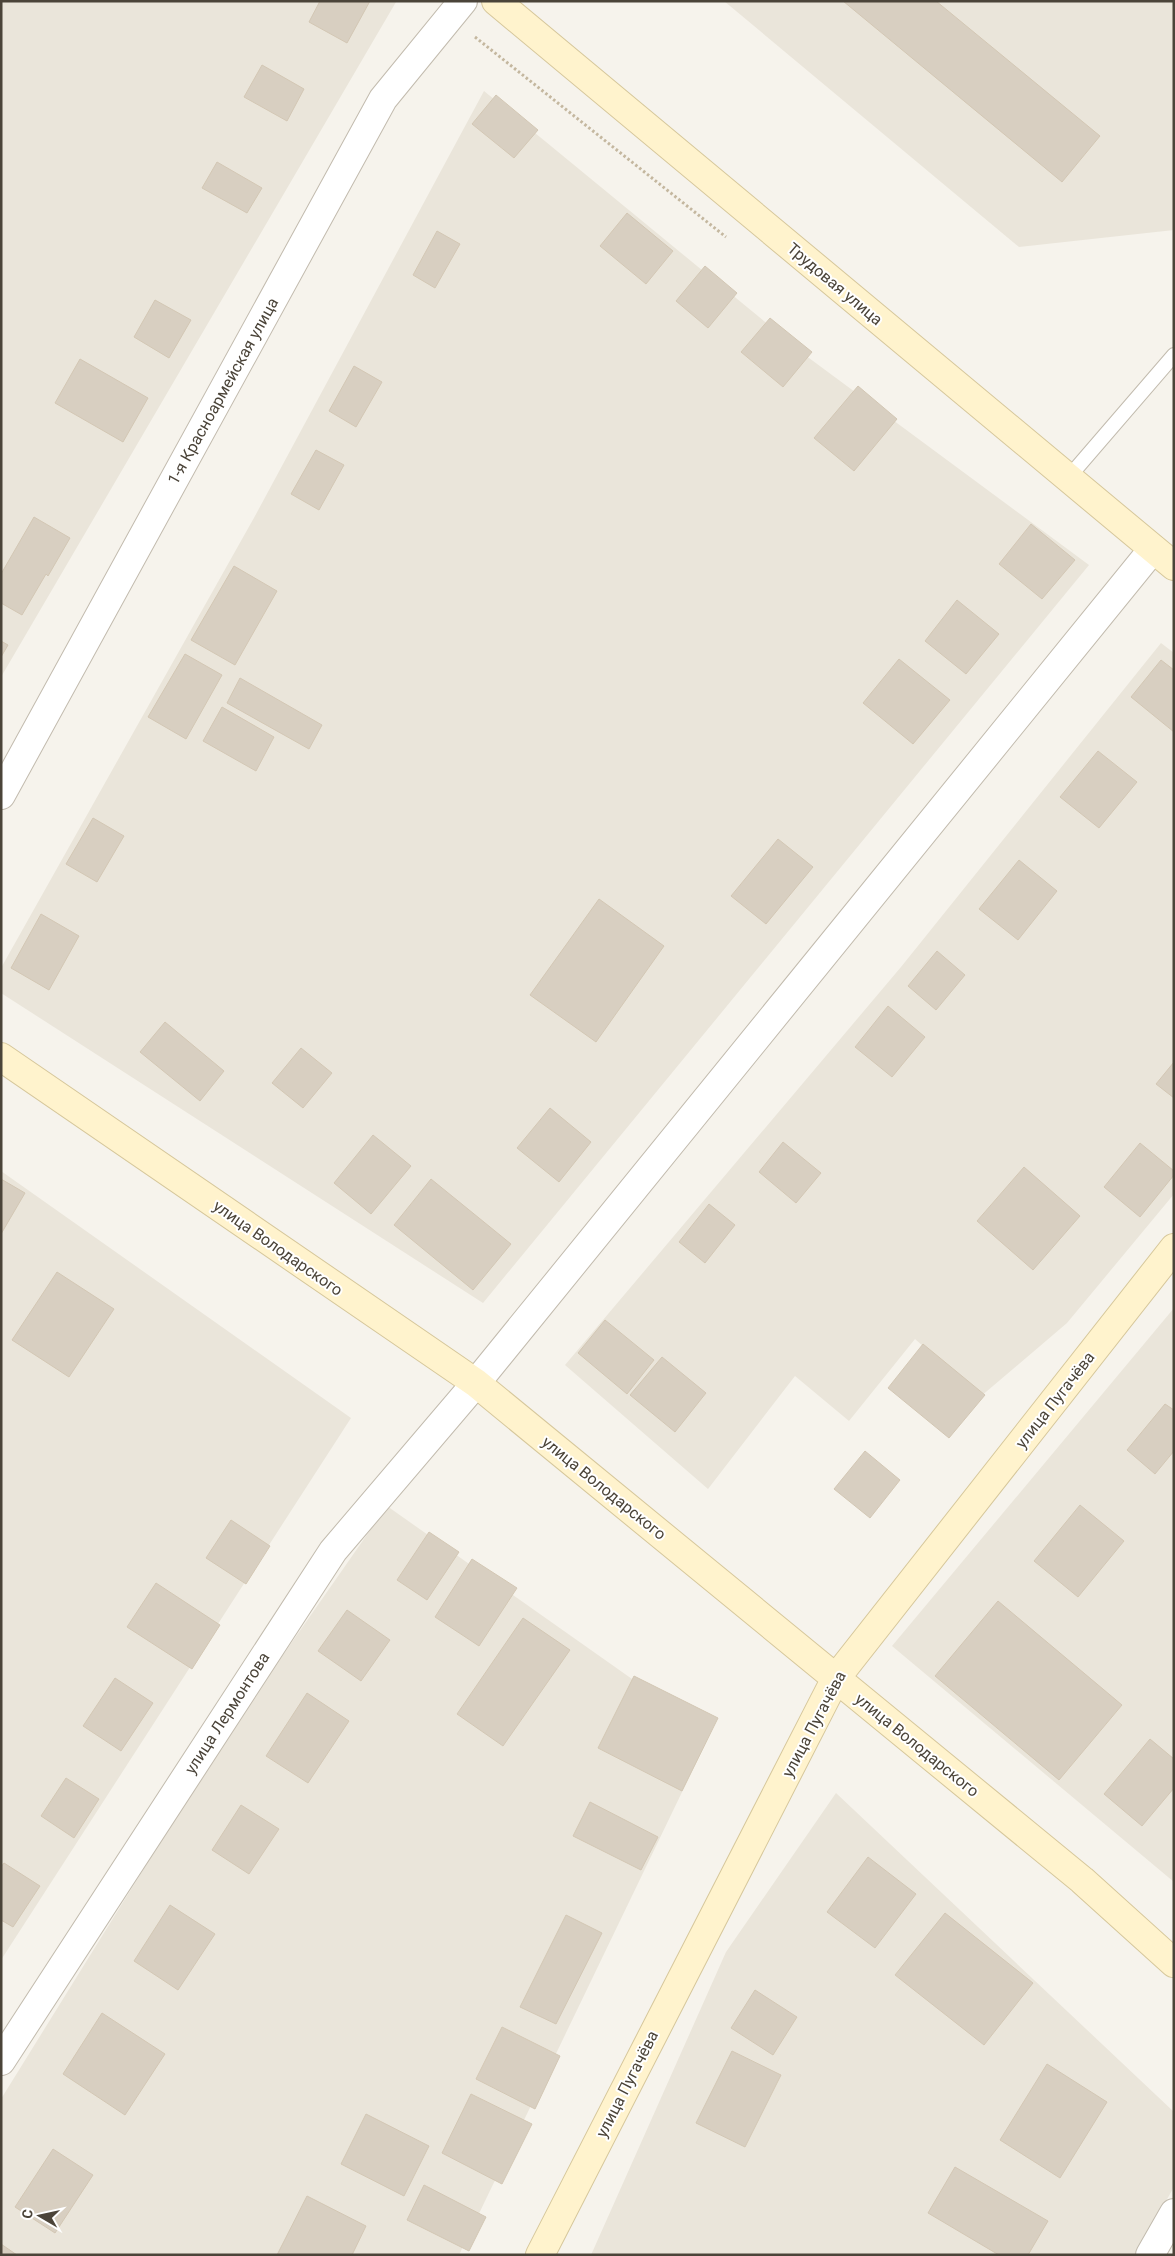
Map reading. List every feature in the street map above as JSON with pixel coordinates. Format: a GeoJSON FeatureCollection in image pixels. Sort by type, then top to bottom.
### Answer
{"type":"FeatureCollection","features":[{"type":"Feature","properties":{"kind":"street","name":"1-я Красноармейская улица"},"geometry":{"type":"LineString","coordinates":[[1,794],[383,99],[463,1]]}},
{"type":"Feature","properties":{"kind":"street","name":"Трудовая улица"},"geometry":{"type":"LineString","coordinates":[[496,1],[1174,566]]}},
{"type":"Feature","properties":{"kind":"street","name":"улица Лермонтова"},"geometry":{"type":"LineString","coordinates":[[1,2061],[333,1551],[476,1383],[1153,549]]}},
{"type":"Feature","properties":{"kind":"street","name":"улица Володарского"},"geometry":{"type":"LineString","coordinates":[[1,1056],[476,1383],[1082,1880],[1174,1963]]}},
{"type":"Feature","properties":{"kind":"street","name":"улица Пугачёва"},"geometry":{"type":"LineString","coordinates":[[540,2255],[836,1678],[1174,1248]]}},
{"type":"Feature","properties":{"kind":"street"},"geometry":{"type":"LineString","coordinates":[[1150,2255],[1174,2213]]}},
{"type":"Feature","properties":{"kind":"lane"},"geometry":{"type":"LineString","coordinates":[[1068,478],[1174,355]]}},
{"type":"Feature","properties":{"kind":"shaded area"},"geometry":{"type":"Polygon","coordinates":[[[1,1],[396,2],[1,677],[1,1]]]}},
{"type":"Feature","properties":{"kind":"shaded area"},"geometry":{"type":"Polygon","coordinates":[[[724,1],[1174,1],[1174,230],[1019,247],[724,1]]]}},
{"type":"Feature","properties":{"kind":"shaded area"},"geometry":{"type":"Polygon","coordinates":[[[484,91],[809,358],[1089,565],[483,1303],[1,993],[1,968],[255,516],[484,91]]]}},
{"type":"Feature","properties":{"kind":"shaded area"},"geometry":{"type":"Polygon","coordinates":[[[1161,643],[1174,653],[1174,1194],[1067,1323],[980,1397],[915,1339],[849,1421],[795,1376],[708,1489],[565,1365],[901,967],[1161,643]]]}},
{"type":"Feature","properties":{"kind":"shaded area"},"geometry":{"type":"Polygon","coordinates":[[[1,1171],[351,1418],[1,1960],[1,1171]]]}},
{"type":"Feature","properties":{"kind":"shaded area"},"geometry":{"type":"Polygon","coordinates":[[[1174,1308],[1174,1882],[892,1646],[1174,1308]]]}},
{"type":"Feature","properties":{"kind":"shaded area"},"geometry":{"type":"Polygon","coordinates":[[[387,1506],[710,1734],[459,2255],[1,2255],[1,2099],[223,1741],[387,1506]]]}},
{"type":"Feature","properties":{"kind":"shaded area"},"geometry":{"type":"Polygon","coordinates":[[[836,1793],[1174,2112],[1174,2187],[1135,2255],[591,2255],[726,1952],[836,1793]]]}},
{"type":"Feature","properties":{"kind":"building"},"geometry":{"type":"Polygon","coordinates":[[[320,1],[370,1],[347,43],[309,22],[320,1]]]}},
{"type":"Feature","properties":{"kind":"building"},"geometry":{"type":"Polygon","coordinates":[[[843,1],[936,1],[1100,136],[1062,182],[843,1]]]}},
{"type":"Feature","properties":{"kind":"building"},"geometry":{"type":"Polygon","coordinates":[[[262,65],[304,89],[287,121],[244,97],[262,65]]]}},
{"type":"Feature","properties":{"kind":"building"},"geometry":{"type":"Polygon","coordinates":[[[496,95],[538,130],[514,158],[472,124],[496,95]]]}},
{"type":"Feature","properties":{"kind":"building"},"geometry":{"type":"Polygon","coordinates":[[[217,162],[262,188],[247,213],[202,188],[217,162]]]}},
{"type":"Feature","properties":{"kind":"building"},"geometry":{"type":"Polygon","coordinates":[[[627,213],[673,251],[646,284],[600,246],[627,213]]]}},
{"type":"Feature","properties":{"kind":"building"},"geometry":{"type":"Polygon","coordinates":[[[437,231],[460,244],[435,288],[413,275],[437,231]]]}},
{"type":"Feature","properties":{"kind":"building"},"geometry":{"type":"Polygon","coordinates":[[[705,266],[737,293],[708,328],[676,301],[705,266]]]}},
{"type":"Feature","properties":{"kind":"building"},"geometry":{"type":"Polygon","coordinates":[[[155,300],[191,320],[169,358],[134,337],[155,300]]]}},
{"type":"Feature","properties":{"kind":"building"},"geometry":{"type":"Polygon","coordinates":[[[770,318],[812,352],[783,387],[741,352],[770,318]]]}},
{"type":"Feature","properties":{"kind":"building"},"geometry":{"type":"Polygon","coordinates":[[[80,359],[148,398],[123,442],[55,403],[80,359]]]}},
{"type":"Feature","properties":{"kind":"building"},"geometry":{"type":"Polygon","coordinates":[[[354,366],[382,382],[356,427],[329,411],[354,366]]]}},
{"type":"Feature","properties":{"kind":"building"},"geometry":{"type":"Polygon","coordinates":[[[858,386],[897,419],[854,471],[814,438],[858,386]]]}},
{"type":"Feature","properties":{"kind":"building"},"geometry":{"type":"Polygon","coordinates":[[[316,450],[344,465],[319,510],[291,494],[316,450]]]}},
{"type":"Feature","properties":{"kind":"building"},"geometry":{"type":"Polygon","coordinates":[[[34,517],[70,538],[22,615],[1,603],[1,574],[34,517]]]}},
{"type":"Feature","properties":{"kind":"building"},"geometry":{"type":"Polygon","coordinates":[[[1031,524],[1075,560],[1042,599],[999,564],[1031,524]]]}},
{"type":"Feature","properties":{"kind":"building"},"geometry":{"type":"Polygon","coordinates":[[[234,566],[277,591],[235,665],[191,640],[234,566]]]}},
{"type":"Feature","properties":{"kind":"building"},"geometry":{"type":"Polygon","coordinates":[[[957,600],[999,634],[966,674],[925,641],[957,600]]]}},
{"type":"Feature","properties":{"kind":"building"},"geometry":{"type":"Polygon","coordinates":[[[1,641],[8,645],[1,657],[1,641]]]}},
{"type":"Feature","properties":{"kind":"building"},"geometry":{"type":"Polygon","coordinates":[[[185,654],[222,675],[186,739],[148,717],[185,654]]]}},
{"type":"Feature","properties":{"kind":"building"},"geometry":{"type":"Polygon","coordinates":[[[899,659],[950,700],[913,744],[863,703],[899,659]]]}},
{"type":"Feature","properties":{"kind":"building"},"geometry":{"type":"Polygon","coordinates":[[[1161,660],[1174,670],[1174,732],[1131,697],[1161,660]]]}},
{"type":"Feature","properties":{"kind":"building"},"geometry":{"type":"Polygon","coordinates":[[[240,678],[322,725],[309,749],[227,703],[240,678]]]}},
{"type":"Feature","properties":{"kind":"building"},"geometry":{"type":"Polygon","coordinates":[[[222,707],[274,737],[256,771],[203,741],[222,707]]]}},
{"type":"Feature","properties":{"kind":"building"},"geometry":{"type":"Polygon","coordinates":[[[1098,751],[1137,782],[1099,828],[1060,797],[1098,751]]]}},
{"type":"Feature","properties":{"kind":"building"},"geometry":{"type":"Polygon","coordinates":[[[93,818],[124,836],[97,882],[66,864],[93,818]]]}},
{"type":"Feature","properties":{"kind":"building"},"geometry":{"type":"Polygon","coordinates":[[[778,839],[813,867],[766,924],[731,896],[778,839]]]}},
{"type":"Feature","properties":{"kind":"building"},"geometry":{"type":"Polygon","coordinates":[[[1019,860],[1057,891],[1018,940],[979,909],[1019,860]]]}},
{"type":"Feature","properties":{"kind":"building"},"geometry":{"type":"Polygon","coordinates":[[[599,899],[664,946],[596,1042],[530,995],[599,899]]]}},
{"type":"Feature","properties":{"kind":"building"},"geometry":{"type":"Polygon","coordinates":[[[41,914],[79,936],[49,990],[11,968],[41,914]]]}},
{"type":"Feature","properties":{"kind":"building"},"geometry":{"type":"Polygon","coordinates":[[[937,951],[965,975],[936,1010],[908,986],[937,951]]]}},
{"type":"Feature","properties":{"kind":"building"},"geometry":{"type":"Polygon","coordinates":[[[888,1006],[925,1037],[892,1077],[855,1047],[888,1006]]]}},
{"type":"Feature","properties":{"kind":"building"},"geometry":{"type":"Polygon","coordinates":[[[165,1022],[224,1071],[200,1101],[140,1052],[165,1022]]]}},
{"type":"Feature","properties":{"kind":"building"},"geometry":{"type":"Polygon","coordinates":[[[301,1048],[332,1073],[303,1108],[272,1083],[301,1048]]]}},
{"type":"Feature","properties":{"kind":"building"},"geometry":{"type":"Polygon","coordinates":[[[1174,1062],[1174,1098],[1156,1084],[1174,1062]]]}},
{"type":"Feature","properties":{"kind":"building"},"geometry":{"type":"Polygon","coordinates":[[[550,1108],[591,1142],[559,1182],[517,1148],[550,1108]]]}},
{"type":"Feature","properties":{"kind":"building"},"geometry":{"type":"Polygon","coordinates":[[[373,1135],[411,1166],[371,1214],[334,1183],[373,1135]]]}},
{"type":"Feature","properties":{"kind":"building"},"geometry":{"type":"Polygon","coordinates":[[[783,1142],[821,1173],[796,1203],[759,1172],[783,1142]]]}},
{"type":"Feature","properties":{"kind":"building"},"geometry":{"type":"Polygon","coordinates":[[[1140,1143],[1174,1171],[1174,1175],[1140,1217],[1104,1187],[1140,1143]]]}},
{"type":"Feature","properties":{"kind":"building"},"geometry":{"type":"Polygon","coordinates":[[[1024,1167],[1080,1216],[1033,1270],[977,1221],[1024,1167]]]}},
{"type":"Feature","properties":{"kind":"building"},"geometry":{"type":"Polygon","coordinates":[[[1,1179],[25,1193],[1,1234],[1,1179]]]}},
{"type":"Feature","properties":{"kind":"building"},"geometry":{"type":"Polygon","coordinates":[[[431,1179],[511,1244],[473,1290],[394,1225],[431,1179]]]}},
{"type":"Feature","properties":{"kind":"building"},"geometry":{"type":"Polygon","coordinates":[[[709,1204],[735,1225],[705,1263],[679,1242],[709,1204]]]}},
{"type":"Feature","properties":{"kind":"building"},"geometry":{"type":"Polygon","coordinates":[[[57,1272],[114,1309],[69,1377],[12,1340],[57,1272]]]}},
{"type":"Feature","properties":{"kind":"building"},"geometry":{"type":"Polygon","coordinates":[[[605,1320],[654,1360],[627,1394],[578,1353],[605,1320]]]}},
{"type":"Feature","properties":{"kind":"building"},"geometry":{"type":"Polygon","coordinates":[[[923,1344],[985,1395],[949,1438],[888,1388],[923,1344]]]}},
{"type":"Feature","properties":{"kind":"building"},"geometry":{"type":"Polygon","coordinates":[[[662,1357],[706,1393],[675,1432],[630,1395],[662,1357]]]}},
{"type":"Feature","properties":{"kind":"building"},"geometry":{"type":"Polygon","coordinates":[[[1165,1404],[1174,1410],[1174,1451],[1155,1474],[1127,1450],[1165,1404]]]}},
{"type":"Feature","properties":{"kind":"building"},"geometry":{"type":"Polygon","coordinates":[[[865,1451],[900,1480],[870,1518],[834,1489],[865,1451]]]}},
{"type":"Feature","properties":{"kind":"building"},"geometry":{"type":"Polygon","coordinates":[[[1080,1505],[1124,1541],[1078,1597],[1034,1561],[1080,1505]]]}},
{"type":"Feature","properties":{"kind":"building"},"geometry":{"type":"Polygon","coordinates":[[[231,1520],[270,1546],[246,1584],[206,1558],[231,1520]]]}},
{"type":"Feature","properties":{"kind":"building"},"geometry":{"type":"Polygon","coordinates":[[[429,1532],[459,1552],[427,1600],[397,1580],[429,1532]]]}},
{"type":"Feature","properties":{"kind":"building"},"geometry":{"type":"Polygon","coordinates":[[[472,1559],[517,1588],[479,1646],[435,1617],[472,1559]]]}},
{"type":"Feature","properties":{"kind":"building"},"geometry":{"type":"Polygon","coordinates":[[[156,1583],[220,1625],[192,1669],[127,1627],[156,1583]]]}},
{"type":"Feature","properties":{"kind":"building"},"geometry":{"type":"Polygon","coordinates":[[[998,1601],[1122,1705],[1059,1780],[935,1676],[998,1601]]]}},
{"type":"Feature","properties":{"kind":"building"},"geometry":{"type":"Polygon","coordinates":[[[347,1610],[390,1640],[361,1681],[318,1651],[347,1610]]]}},
{"type":"Feature","properties":{"kind":"building"},"geometry":{"type":"Polygon","coordinates":[[[523,1618],[570,1650],[503,1746],[457,1714],[523,1618]]]}},
{"type":"Feature","properties":{"kind":"building"},"geometry":{"type":"Polygon","coordinates":[[[634,1676],[718,1718],[682,1791],[598,1748],[634,1676]]]}},
{"type":"Feature","properties":{"kind":"building"},"geometry":{"type":"Polygon","coordinates":[[[115,1678],[153,1703],[121,1751],[83,1726],[115,1678]]]}},
{"type":"Feature","properties":{"kind":"building"},"geometry":{"type":"Polygon","coordinates":[[[307,1693],[349,1721],[308,1783],[266,1756],[307,1693]]]}},
{"type":"Feature","properties":{"kind":"building"},"geometry":{"type":"Polygon","coordinates":[[[1150,1739],[1174,1759],[1174,1788],[1142,1826],[1104,1794],[1150,1739]]]}},
{"type":"Feature","properties":{"kind":"building"},"geometry":{"type":"Polygon","coordinates":[[[66,1778],[99,1799],[74,1838],[41,1816],[66,1778]]]}},
{"type":"Feature","properties":{"kind":"building"},"geometry":{"type":"Polygon","coordinates":[[[590,1802],[658,1837],[641,1870],[573,1836],[590,1802]]]}},
{"type":"Feature","properties":{"kind":"building"},"geometry":{"type":"Polygon","coordinates":[[[241,1805],[279,1829],[249,1874],[212,1850],[241,1805]]]}},
{"type":"Feature","properties":{"kind":"building"},"geometry":{"type":"Polygon","coordinates":[[[868,1857],[916,1894],[875,1948],[827,1912],[868,1857]]]}},
{"type":"Feature","properties":{"kind":"building"},"geometry":{"type":"Polygon","coordinates":[[[4,1863],[40,1886],[13,1927],[1,1920],[1,1867],[4,1863]]]}},
{"type":"Feature","properties":{"kind":"building"},"geometry":{"type":"Polygon","coordinates":[[[170,1905],[215,1934],[178,1990],[134,1961],[170,1905]]]}},
{"type":"Feature","properties":{"kind":"building"},"geometry":{"type":"Polygon","coordinates":[[[945,1913],[1033,1983],[984,2045],[895,1975],[945,1913]]]}},
{"type":"Feature","properties":{"kind":"building"},"geometry":{"type":"Polygon","coordinates":[[[566,1915],[602,1933],[556,2024],[520,2007],[566,1915]]]}},
{"type":"Feature","properties":{"kind":"building"},"geometry":{"type":"Polygon","coordinates":[[[755,1990],[797,2017],[773,2055],[731,2028],[755,1990]]]}},
{"type":"Feature","properties":{"kind":"building"},"geometry":{"type":"Polygon","coordinates":[[[102,2013],[165,2054],[125,2115],[63,2074],[102,2013]]]}},
{"type":"Feature","properties":{"kind":"building"},"geometry":{"type":"Polygon","coordinates":[[[502,2027],[560,2056],[535,2109],[476,2079],[502,2027]]]}},
{"type":"Feature","properties":{"kind":"building"},"geometry":{"type":"Polygon","coordinates":[[[732,2051],[781,2075],[745,2147],[696,2123],[732,2051]]]}},
{"type":"Feature","properties":{"kind":"building"},"geometry":{"type":"Polygon","coordinates":[[[1047,2064],[1107,2102],[1060,2178],[1000,2140],[1047,2064]]]}},
{"type":"Feature","properties":{"kind":"building"},"geometry":{"type":"Polygon","coordinates":[[[471,2094],[532,2124],[502,2184],[442,2153],[471,2094]]]}},
{"type":"Feature","properties":{"kind":"building"},"geometry":{"type":"Polygon","coordinates":[[[366,2114],[429,2146],[404,2196],[341,2164],[366,2114]]]}},
{"type":"Feature","properties":{"kind":"building"},"geometry":{"type":"Polygon","coordinates":[[[53,2149],[93,2175],[55,2233],[15,2207],[53,2149]]]}},
{"type":"Feature","properties":{"kind":"building"},"geometry":{"type":"Polygon","coordinates":[[[955,2167],[1048,2221],[1028,2255],[999,2255],[928,2213],[955,2167]]]}},
{"type":"Feature","properties":{"kind":"building"},"geometry":{"type":"Polygon","coordinates":[[[424,2185],[486,2217],[469,2251],[407,2220],[424,2185]]]}},
{"type":"Feature","properties":{"kind":"building"},"geometry":{"type":"Polygon","coordinates":[[[307,2196],[366,2226],[352,2255],[277,2255],[307,2196]]]}},
{"type":"Feature","properties":{"kind":"building"},"geometry":{"type":"Polygon","coordinates":[[[1,2244],[17,2255],[1,2255],[1,2244]]]}}]}
